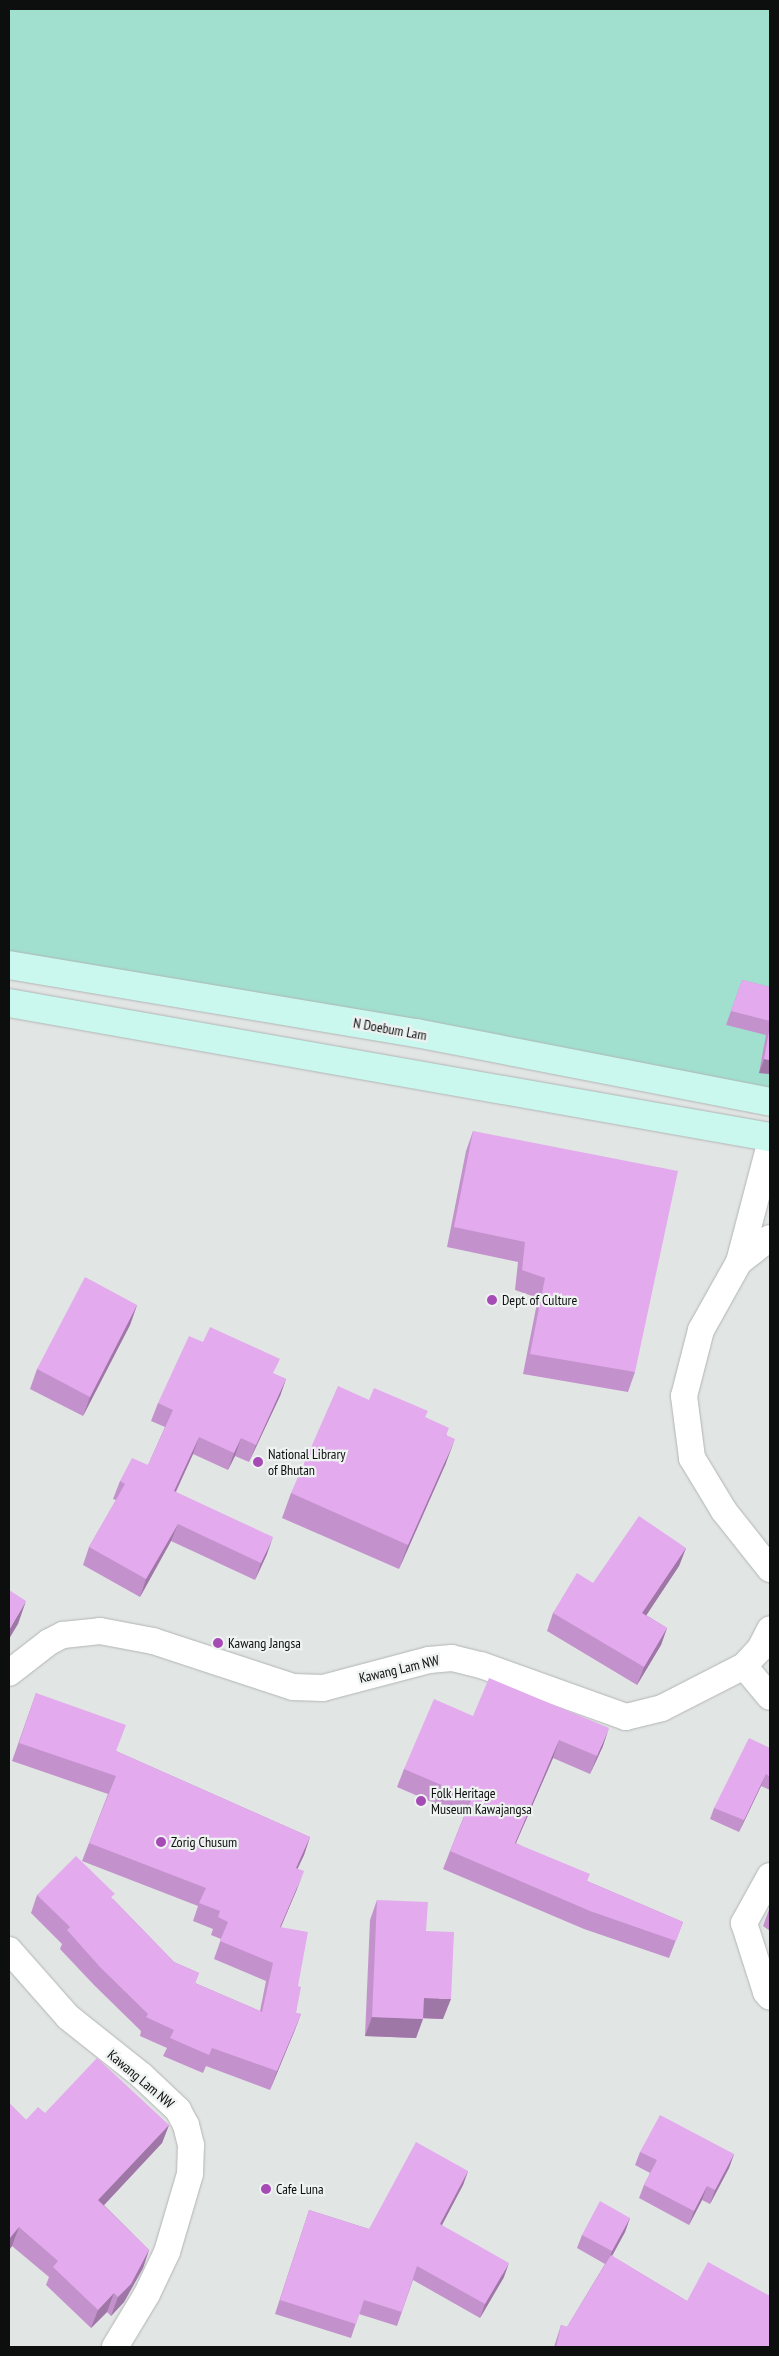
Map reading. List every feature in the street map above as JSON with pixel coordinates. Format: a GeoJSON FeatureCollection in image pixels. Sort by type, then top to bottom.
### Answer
{"type":"FeatureCollection","features":[{"type":"Feature","properties":{"kind":"main road","name":"N Doebum Lam"},"geometry":{"type":"LineString","coordinates":[[9,964],[416,1033],[770,1102]]}},
{"type":"Feature","properties":{"kind":"main road"},"geometry":{"type":"LineString","coordinates":[[9,1003],[770,1136]]}},
{"type":"Feature","properties":{"kind":"street"},"geometry":{"type":"LineString","coordinates":[[770,1144],[740,1262],[701,1330],[684,1396],[692,1458],[724,1511],[770,1568]]}},
{"type":"Feature","properties":{"kind":"street"},"geometry":{"type":"LineString","coordinates":[[740,1262],[770,1238]]}},
{"type":"Feature","properties":{"kind":"street","name":"Kawang Lam NW"},"geometry":{"type":"LineString","coordinates":[[9,1673],[49,1642],[63,1636],[100,1631],[153,1641],[293,1687],[323,1688],[429,1660],[452,1658],[481,1665],[626,1717],[662,1708],[744,1666],[760,1648],[770,1629]]}},
{"type":"Feature","properties":{"kind":"street"},"geometry":{"type":"LineString","coordinates":[[744,1666],[770,1697]]}},
{"type":"Feature","properties":{"kind":"street"},"geometry":{"type":"LineString","coordinates":[[770,1876],[744,1923],[766,1992],[770,1997]]}},
{"type":"Feature","properties":{"kind":"street","name":"Kawang Lam NW"},"geometry":{"type":"LineString","coordinates":[[9,1950],[68,2017],[140,2075],[178,2110],[186,2125],[191,2145],[190,2174],[167,2252],[148,2294],[116,2347]]}},
{"type":"Feature","properties":{"kind":"green space"},"geometry":{"type":"Polygon","coordinates":[[[9,9],[770,9],[770,1089],[9,969],[9,9]]]}},
{"type":"Feature","properties":{"kind":"building"},"geometry":{"type":"Polygon","coordinates":[[[742,980],[770,987],[770,1021],[731,1011],[742,980]]]}},
{"type":"Feature","properties":{"kind":"building"},"geometry":{"type":"Polygon","coordinates":[[[770,1026],[770,1060],[764,1059],[770,1026]]]}},
{"type":"Feature","properties":{"kind":"building"},"geometry":{"type":"Polygon","coordinates":[[[473,1131],[678,1171],[635,1372],[530,1354],[545,1278],[522,1270],[525,1242],[454,1227],[473,1131]]]}},
{"type":"Feature","properties":{"kind":"building"},"geometry":{"type":"Polygon","coordinates":[[[85,1277],[137,1305],[90,1397],[37,1369],[85,1277]]]}},
{"type":"Feature","properties":{"kind":"building"},"geometry":{"type":"Polygon","coordinates":[[[210,1327],[280,1359],[273,1373],[286,1379],[256,1445],[241,1438],[234,1453],[199,1437],[174,1491],[273,1537],[261,1563],[178,1524],[146,1579],[89,1547],[125,1484],[120,1481],[132,1458],[148,1465],[173,1410],[158,1403],[189,1336],[203,1342],[210,1327]]]}},
{"type":"Feature","properties":{"kind":"building"},"geometry":{"type":"Polygon","coordinates":[[[338,1386],[369,1400],[374,1388],[428,1411],[425,1417],[449,1428],[446,1435],[455,1439],[408,1545],[291,1493],[338,1386]]]}},
{"type":"Feature","properties":{"kind":"building"},"geometry":{"type":"Polygon","coordinates":[[[639,1516],[686,1548],[642,1613],[667,1628],[644,1667],[553,1613],[577,1573],[593,1583],[639,1516]]]}},
{"type":"Feature","properties":{"kind":"building"},"geometry":{"type":"Polygon","coordinates":[[[9,1590],[26,1601],[9,1630],[9,1590]]]}},
{"type":"Feature","properties":{"kind":"building"},"geometry":{"type":"Polygon","coordinates":[[[489,1678],[609,1728],[597,1756],[559,1740],[515,1843],[590,1874],[587,1881],[683,1922],[676,1941],[590,1911],[450,1851],[472,1798],[404,1769],[434,1699],[473,1716],[489,1678]]]}},
{"type":"Feature","properties":{"kind":"building"},"geometry":{"type":"Polygon","coordinates":[[[36,1693],[126,1725],[116,1751],[310,1837],[296,1868],[304,1871],[280,1927],[308,1932],[298,1986],[301,1987],[296,2013],[301,2014],[277,2071],[212,2048],[209,2055],[170,2038],[174,2030],[146,2017],[148,2014],[100,1967],[67,1930],[70,1927],[37,1895],[76,1856],[115,1894],[111,1897],[174,1962],[199,1973],[195,1983],[262,2012],[273,1963],[220,1941],[228,1922],[218,1917],[220,1911],[199,1903],[206,1888],[89,1843],[116,1776],[19,1743],[36,1693]]]}},
{"type":"Feature","properties":{"kind":"building"},"geometry":{"type":"Polygon","coordinates":[[[749,1738],[770,1748],[770,1777],[766,1774],[744,1820],[714,1808],[749,1738]]]}},
{"type":"Feature","properties":{"kind":"building"},"geometry":{"type":"Polygon","coordinates":[[[377,1900],[428,1902],[426,1931],[454,1932],[451,1999],[424,1998],[423,2019],[372,2017],[377,1900]]]}},
{"type":"Feature","properties":{"kind":"building"},"geometry":{"type":"Polygon","coordinates":[[[97,2058],[169,2125],[98,2200],[149,2250],[131,2284],[118,2297],[114,2293],[98,2310],[53,2267],[58,2261],[19,2227],[9,2239],[9,2103],[26,2120],[38,2107],[45,2113],[97,2058]]]}},
{"type":"Feature","properties":{"kind":"building"},"geometry":{"type":"Polygon","coordinates":[[[660,2115],[734,2154],[715,2190],[707,2186],[694,2211],[644,2185],[657,2160],[640,2152],[660,2115]]]}},
{"type":"Feature","properties":{"kind":"building"},"geometry":{"type":"Polygon","coordinates":[[[416,2142],[468,2171],[440,2224],[509,2263],[485,2304],[417,2266],[402,2312],[364,2300],[356,2324],[280,2300],[309,2210],[369,2229],[416,2142]]]}},
{"type":"Feature","properties":{"kind":"building"},"geometry":{"type":"Polygon","coordinates":[[[600,2201],[630,2218],[612,2251],[582,2235],[600,2201]]]}},
{"type":"Feature","properties":{"kind":"building"},"geometry":{"type":"Polygon","coordinates":[[[611,2255],[687,2301],[708,2262],[770,2296],[770,2347],[556,2347],[561,2325],[567,2327],[611,2255]]]}},
{"type":"Feature","properties":{"kind":"place","name":"Dept. of Culture"},"geometry":{"type":"Point","coordinates":[492,1300]}},
{"type":"Feature","properties":{"kind":"place","name":"National Library of Bhutan"},"geometry":{"type":"Point","coordinates":[258,1462]}},
{"type":"Feature","properties":{"kind":"place","name":"Kawang Jangsa"},"geometry":{"type":"Point","coordinates":[218,1643]}},
{"type":"Feature","properties":{"kind":"place","name":"Folk Heritage Museum Kawajangsa"},"geometry":{"type":"Point","coordinates":[421,1801]}},
{"type":"Feature","properties":{"kind":"place","name":"Zorig Chusum"},"geometry":{"type":"Point","coordinates":[161,1842]}},
{"type":"Feature","properties":{"kind":"place","name":"Cafe Luna"},"geometry":{"type":"Point","coordinates":[266,2189]}}]}
